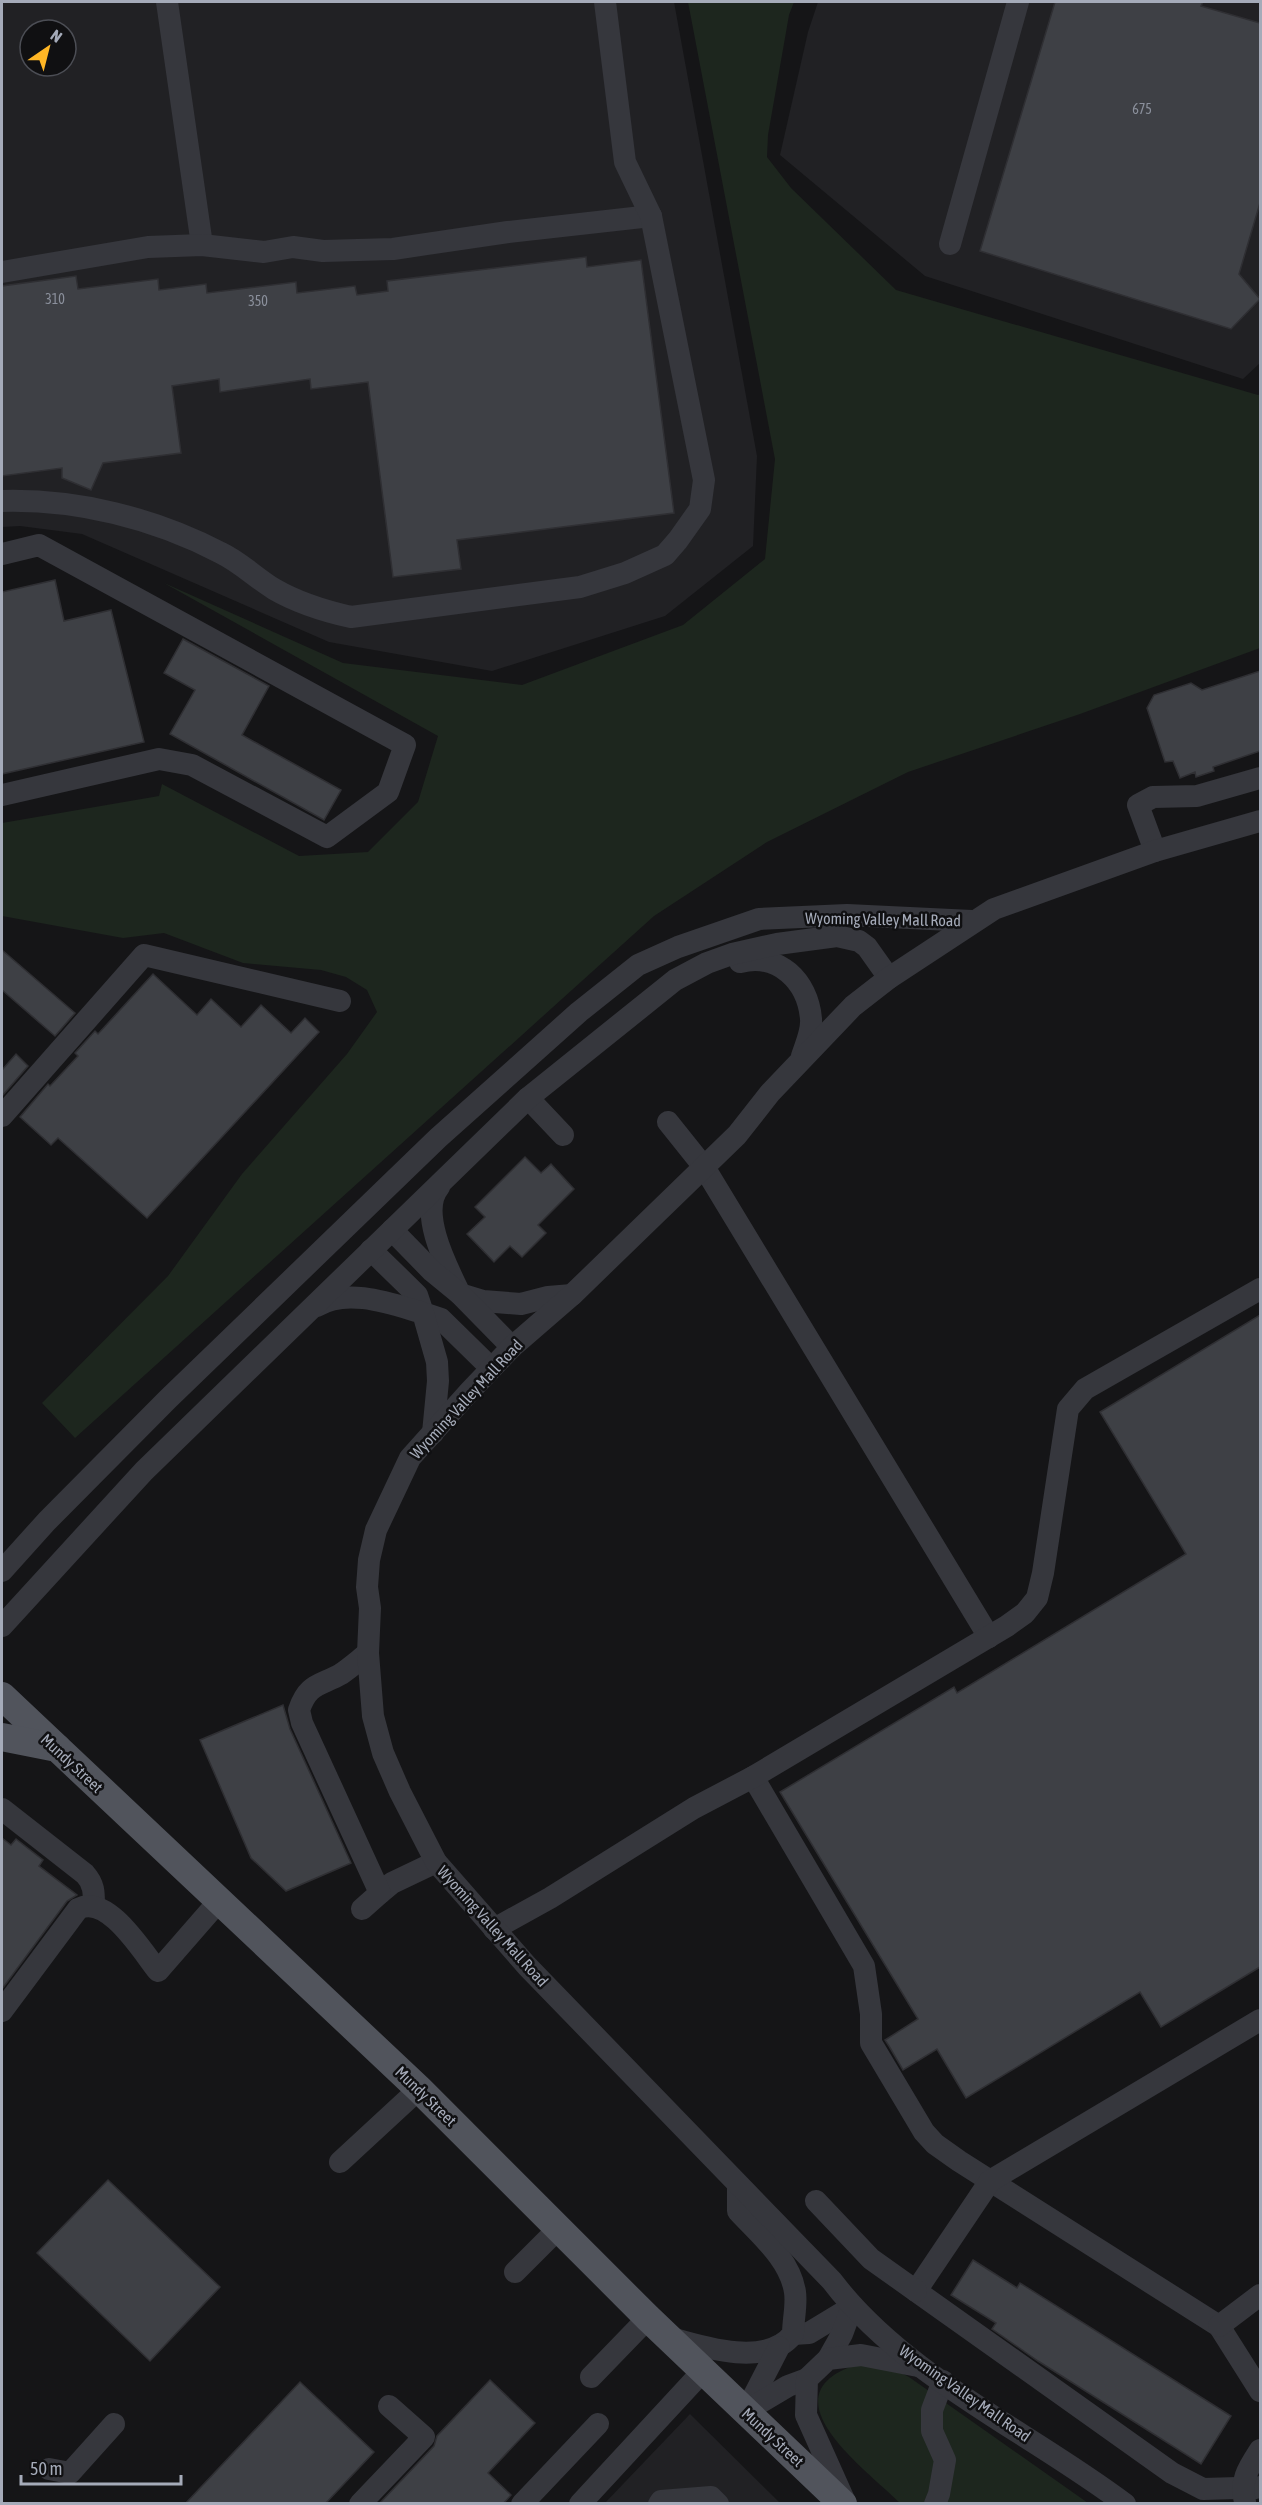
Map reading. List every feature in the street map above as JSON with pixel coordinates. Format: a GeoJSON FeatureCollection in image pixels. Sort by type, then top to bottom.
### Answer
{"type":"FeatureCollection","features":[{"type":"Feature","properties":{"kind":"main road","name":"Mundy Street"},"geometry":{"type":"LineString","coordinates":[[2,1696],[419,2089],[703,2371],[844,2504]]}},
{"type":"Feature","properties":{"kind":"main road"},"geometry":{"type":"LineString","coordinates":[[2,1737],[57,1748]]}},
{"type":"Feature","properties":{"kind":"lane"},"geometry":{"type":"LineString","coordinates":[[167,2],[202,245]]}},
{"type":"Feature","properties":{"kind":"lane"},"geometry":{"type":"LineString","coordinates":[[2,501],[34,500],[119,514],[222,553],[274,589],[317,609],[351,617],[580,587],[625,573],[665,555],[700,509],[704,480],[651,216],[625,162],[605,2]]}},
{"type":"Feature","properties":{"kind":"lane"},"geometry":{"type":"LineString","coordinates":[[950,244],[1018,2]]}},
{"type":"Feature","properties":{"kind":"lane"},"geometry":{"type":"LineString","coordinates":[[2,272],[148,247],[202,245],[264,252],[293,247],[323,250],[393,249],[540,228],[651,216]]}},
{"type":"Feature","properties":{"kind":"lane"},"geometry":{"type":"LineString","coordinates":[[2,554],[39,545],[405,746],[388,792],[327,837],[192,765],[174,760],[159,759],[2,795]]}},
{"type":"Feature","properties":{"kind":"lane"},"geometry":{"type":"LineString","coordinates":[[1155,851],[1138,805],[1153,797],[1197,796],[1260,778]]}},
{"type":"Feature","properties":{"kind":"lane","name":"Wyoming Valley Mall Road"},"geometry":{"type":"LineString","coordinates":[[1125,2504],[920,2366],[852,2307],[832,2281],[738,2186],[494,1929],[436,1862],[383,1753],[373,1716],[368,1653],[370,1608],[366,1587],[376,1530],[410,1458],[512,1347],[572,1294],[737,1135],[770,1093],[853,1006],[889,978],[972,921],[994,909],[1155,851],[1260,821]]}},
{"type":"Feature","properties":{"kind":"lane","name":"Wyoming Valley Mall Road"},"geometry":{"type":"LineString","coordinates":[[2,1571],[47,1521],[168,1399],[438,1138],[579,1012],[638,965],[678,947],[759,919],[847,915],[972,921]]}},
{"type":"Feature","properties":{"kind":"lane"},"geometry":{"type":"LineString","coordinates":[[2,1626],[144,1471],[303,1314],[528,1098],[675,980],[707,963],[732,954],[777,944],[837,936],[859,941],[871,952],[889,978]]}},
{"type":"Feature","properties":{"kind":"lane"},"geometry":{"type":"LineString","coordinates":[[2,1116],[144,955],[340,1002]]}},
{"type":"Feature","properties":{"kind":"lane"},"geometry":{"type":"LineString","coordinates":[[675,980],[744,961],[761,960],[781,965],[791,973],[802,988],[811,1020],[801,1059]]}},
{"type":"Feature","properties":{"kind":"lane"},"geometry":{"type":"LineString","coordinates":[[528,1098],[563,1135]]}},
{"type":"Feature","properties":{"kind":"lane"},"geometry":{"type":"LineString","coordinates":[[668,1122],[704,1167],[989,1637]]}},
{"type":"Feature","properties":{"kind":"lane"},"geometry":{"type":"LineString","coordinates":[[450,1173],[433,1194],[430,1212],[441,1252],[460,1294],[483,1301],[521,1305],[548,1297],[572,1294]]}},
{"type":"Feature","properties":{"kind":"lane"},"geometry":{"type":"LineString","coordinates":[[392,1230],[512,1347]]}},
{"type":"Feature","properties":{"kind":"lane"},"geometry":{"type":"LineString","coordinates":[[371,1250],[417,1295],[437,1362],[438,1382],[433,1433]]}},
{"type":"Feature","properties":{"kind":"lane"},"geometry":{"type":"LineString","coordinates":[[494,1929],[560,1892],[694,1808],[753,1777],[989,1637],[1025,1613],[1037,1598],[1068,1409],[1085,1389],[1260,1289]]}},
{"type":"Feature","properties":{"kind":"lane"},"geometry":{"type":"LineString","coordinates":[[303,1314],[324,1301],[350,1297],[423,1313],[441,1319],[492,1368]]}},
{"type":"Feature","properties":{"kind":"lane"},"geometry":{"type":"LineString","coordinates":[[368,1653],[341,1674],[309,1690],[299,1710],[302,1723],[380,1893]]}},
{"type":"Feature","properties":{"kind":"lane"},"geometry":{"type":"LineString","coordinates":[[753,1777],[864,1966],[871,2014],[871,2043],[924,2132],[935,2144],[990,2181],[1219,2326],[1260,2391]]}},
{"type":"Feature","properties":{"kind":"lane"},"geometry":{"type":"LineString","coordinates":[[2,1809],[85,1874],[92,1882],[94,1906]]}},
{"type":"Feature","properties":{"kind":"lane"},"geometry":{"type":"LineString","coordinates":[[362,1910],[392,1883],[436,1862]]}},
{"type":"Feature","properties":{"kind":"lane"},"geometry":{"type":"LineString","coordinates":[[2,2011],[78,1909],[85,1905],[94,1906],[121,1924],[158,1971],[219,1901]]}},
{"type":"Feature","properties":{"kind":"lane"},"geometry":{"type":"LineString","coordinates":[[916,2290],[990,2181],[1260,2020]]}},
{"type":"Feature","properties":{"kind":"lane"},"geometry":{"type":"LineString","coordinates":[[340,2162],[419,2089]]}},
{"type":"Feature","properties":{"kind":"lane"},"geometry":{"type":"LineString","coordinates":[[738,2186],[738,2211],[777,2255],[792,2281],[796,2304],[786,2341],[759,2382],[746,2411]]}},
{"type":"Feature","properties":{"kind":"lane"},"geometry":{"type":"LineString","coordinates":[[816,2201],[871,2259],[1172,2473],[1203,2489],[1229,2487],[1249,2494],[1246,2471],[1260,2450]]}},
{"type":"Feature","properties":{"kind":"lane"},"geometry":{"type":"LineString","coordinates":[[515,2272],[559,2228]]}},
{"type":"Feature","properties":{"kind":"lane"},"geometry":{"type":"LineString","coordinates":[[1219,2326],[1260,2295]]}},
{"type":"Feature","properties":{"kind":"lane"},"geometry":{"type":"LineString","coordinates":[[591,2377],[658,2327],[710,2349],[735,2354],[809,2333],[852,2307]]}},
{"type":"Feature","properties":{"kind":"lane"},"geometry":{"type":"LineString","coordinates":[[746,2411],[788,2386],[807,2379],[828,2359],[842,2334],[852,2307]]}},
{"type":"Feature","properties":{"kind":"lane"},"geometry":{"type":"LineString","coordinates":[[828,2359],[861,2355],[920,2366]]}},
{"type":"Feature","properties":{"kind":"lane"},"geometry":{"type":"LineString","coordinates":[[580,2504],[703,2371]]}},
{"type":"Feature","properties":{"kind":"lane"},"geometry":{"type":"LineString","coordinates":[[807,2379],[806,2415],[844,2504]]}},
{"type":"Feature","properties":{"kind":"lane"},"geometry":{"type":"LineString","coordinates":[[935,2504],[945,2460],[932,2431],[932,2410],[943,2381]]}},
{"type":"Feature","properties":{"kind":"lane"},"geometry":{"type":"LineString","coordinates":[[360,2504],[424,2437],[389,2406]]}},
{"type":"Feature","properties":{"kind":"lane"},"geometry":{"type":"LineString","coordinates":[[49,2469],[70,2473],[114,2424]]}},
{"type":"Feature","properties":{"kind":"lane"},"geometry":{"type":"LineString","coordinates":[[522,2504],[598,2424]]}},
{"type":"Feature","properties":{"kind":"lane"},"geometry":{"type":"LineString","coordinates":[[777,2441],[822,2504]]}},
{"type":"Feature","properties":{"kind":"lane"},"geometry":{"type":"LineString","coordinates":[[659,2504],[661,2501],[711,2497],[718,2504]]}},
{"type":"Feature","properties":{"kind":"shaded area"},"geometry":{"type":"Polygon","coordinates":[[[2,2],[674,2],[757,456],[753,546],[665,616],[492,671],[329,642],[82,534],[20,526],[2,527],[2,2]]]}},
{"type":"Feature","properties":{"kind":"shaded area"},"geometry":{"type":"Polygon","coordinates":[[[688,2],[794,2],[789,15],[768,135],[767,157],[791,188],[896,290],[1260,394],[1260,648],[1080,714],[908,772],[767,842],[654,916],[75,1438],[42,1403],[168,1276],[242,1174],[347,1054],[377,1012],[367,990],[346,977],[321,970],[243,963],[164,933],[123,938],[2,916],[2,823],[159,796],[162,784],[299,856],[368,852],[418,802],[438,736],[164,583],[343,663],[522,685],[683,625],[765,559],[775,459],[688,2]]]}},
{"type":"Feature","properties":{"kind":"shaded area"},"geometry":{"type":"Polygon","coordinates":[[[818,2],[1260,2],[1260,363],[1243,379],[925,276],[780,155],[808,32],[818,2]]]}},
{"type":"Feature","properties":{"kind":"shaded area"},"geometry":{"type":"Polygon","coordinates":[[[858,2364],[896,2370],[909,2377],[1088,2503],[900,2503],[846,2452],[830,2432],[820,2412],[819,2394],[831,2377],[858,2364]]]}},
{"type":"Feature","properties":{"kind":"shaded area"},"geometry":{"type":"Polygon","coordinates":[[[690,2414],[780,2503],[604,2504],[690,2414]]]}},
{"type":"Feature","properties":{"kind":"building"},"geometry":{"type":"Polygon","coordinates":[[[1055,2],[1203,2],[1201,6],[1260,23],[1260,203],[1239,274],[1260,299],[1231,329],[980,251],[1055,2]]]}},
{"type":"Feature","properties":{"kind":"building"},"geometry":{"type":"Polygon","coordinates":[[[586,257],[587,267],[641,260],[674,513],[457,540],[461,569],[393,577],[368,382],[311,389],[310,379],[220,392],[219,379],[172,386],[181,453],[103,463],[91,490],[62,478],[62,468],[2,476],[2,286],[76,276],[78,289],[158,279],[159,290],[206,284],[207,293],[296,282],[297,293],[355,286],[357,295],[388,291],[387,281],[586,257]]]}},
{"type":"Feature","properties":{"kind":"building"},"geometry":{"type":"Polygon","coordinates":[[[55,580],[64,621],[111,610],[144,742],[2,774],[2,592],[55,580]]]}},
{"type":"Feature","properties":{"kind":"building"},"geometry":{"type":"Polygon","coordinates":[[[183,639],[269,686],[242,735],[341,790],[324,820],[170,734],[195,690],[164,673],[183,639]]]}},
{"type":"Feature","properties":{"kind":"building"},"geometry":{"type":"Polygon","coordinates":[[[1260,671],[1260,751],[1213,767],[1214,771],[1196,777],[1195,772],[1180,778],[1173,761],[1165,762],[1147,708],[1154,695],[1191,683],[1202,690],[1260,671]]]}},
{"type":"Feature","properties":{"kind":"building"},"geometry":{"type":"Polygon","coordinates":[[[2,950],[75,1013],[55,1036],[2,990],[2,950]]]}},
{"type":"Feature","properties":{"kind":"building"},"geometry":{"type":"Polygon","coordinates":[[[153,974],[197,1015],[211,999],[241,1027],[261,1005],[291,1033],[305,1018],[319,1032],[147,1218],[58,1138],[51,1145],[20,1117],[48,1084],[50,1086],[78,1056],[75,1053],[95,1031],[98,1034],[153,974]]]}},
{"type":"Feature","properties":{"kind":"building"},"geometry":{"type":"Polygon","coordinates":[[[16,1054],[28,1066],[2,1096],[2,1070],[16,1054]]]}},
{"type":"Feature","properties":{"kind":"building"},"geometry":{"type":"Polygon","coordinates":[[[525,1157],[541,1173],[551,1164],[574,1189],[538,1225],[546,1233],[522,1257],[510,1246],[494,1262],[467,1234],[485,1217],[475,1207],[525,1157]]]}},
{"type":"Feature","properties":{"kind":"building"},"geometry":{"type":"Polygon","coordinates":[[[1260,1315],[1260,1967],[1161,2027],[1140,1992],[966,2098],[937,2049],[903,2070],[885,2040],[918,2019],[780,1792],[954,1687],[957,1693],[1186,1554],[1100,1412],[1260,1315]]]}},
{"type":"Feature","properties":{"kind":"building"},"geometry":{"type":"Polygon","coordinates":[[[283,1705],[290,1729],[351,1863],[286,1891],[251,1858],[200,1740],[283,1705]]]}},
{"type":"Feature","properties":{"kind":"building"},"geometry":{"type":"Polygon","coordinates":[[[2,1838],[11,1845],[16,1839],[43,1860],[39,1866],[77,1895],[67,1901],[2,1989],[2,1838]]]}},
{"type":"Feature","properties":{"kind":"building"},"geometry":{"type":"Polygon","coordinates":[[[108,2180],[220,2287],[150,2361],[37,2253],[108,2180]]]}},
{"type":"Feature","properties":{"kind":"building"},"geometry":{"type":"Polygon","coordinates":[[[973,2260],[1017,2288],[1020,2283],[1231,2416],[1201,2464],[1038,2361],[992,2329],[996,2323],[951,2295],[973,2260]]]}},
{"type":"Feature","properties":{"kind":"building"},"geometry":{"type":"Polygon","coordinates":[[[490,2380],[535,2423],[488,2473],[511,2495],[503,2504],[379,2504],[434,2446],[437,2436],[490,2380]]]}},
{"type":"Feature","properties":{"kind":"building"},"geometry":{"type":"Polygon","coordinates":[[[300,2382],[374,2452],[325,2504],[185,2504],[300,2382]]]}}]}
